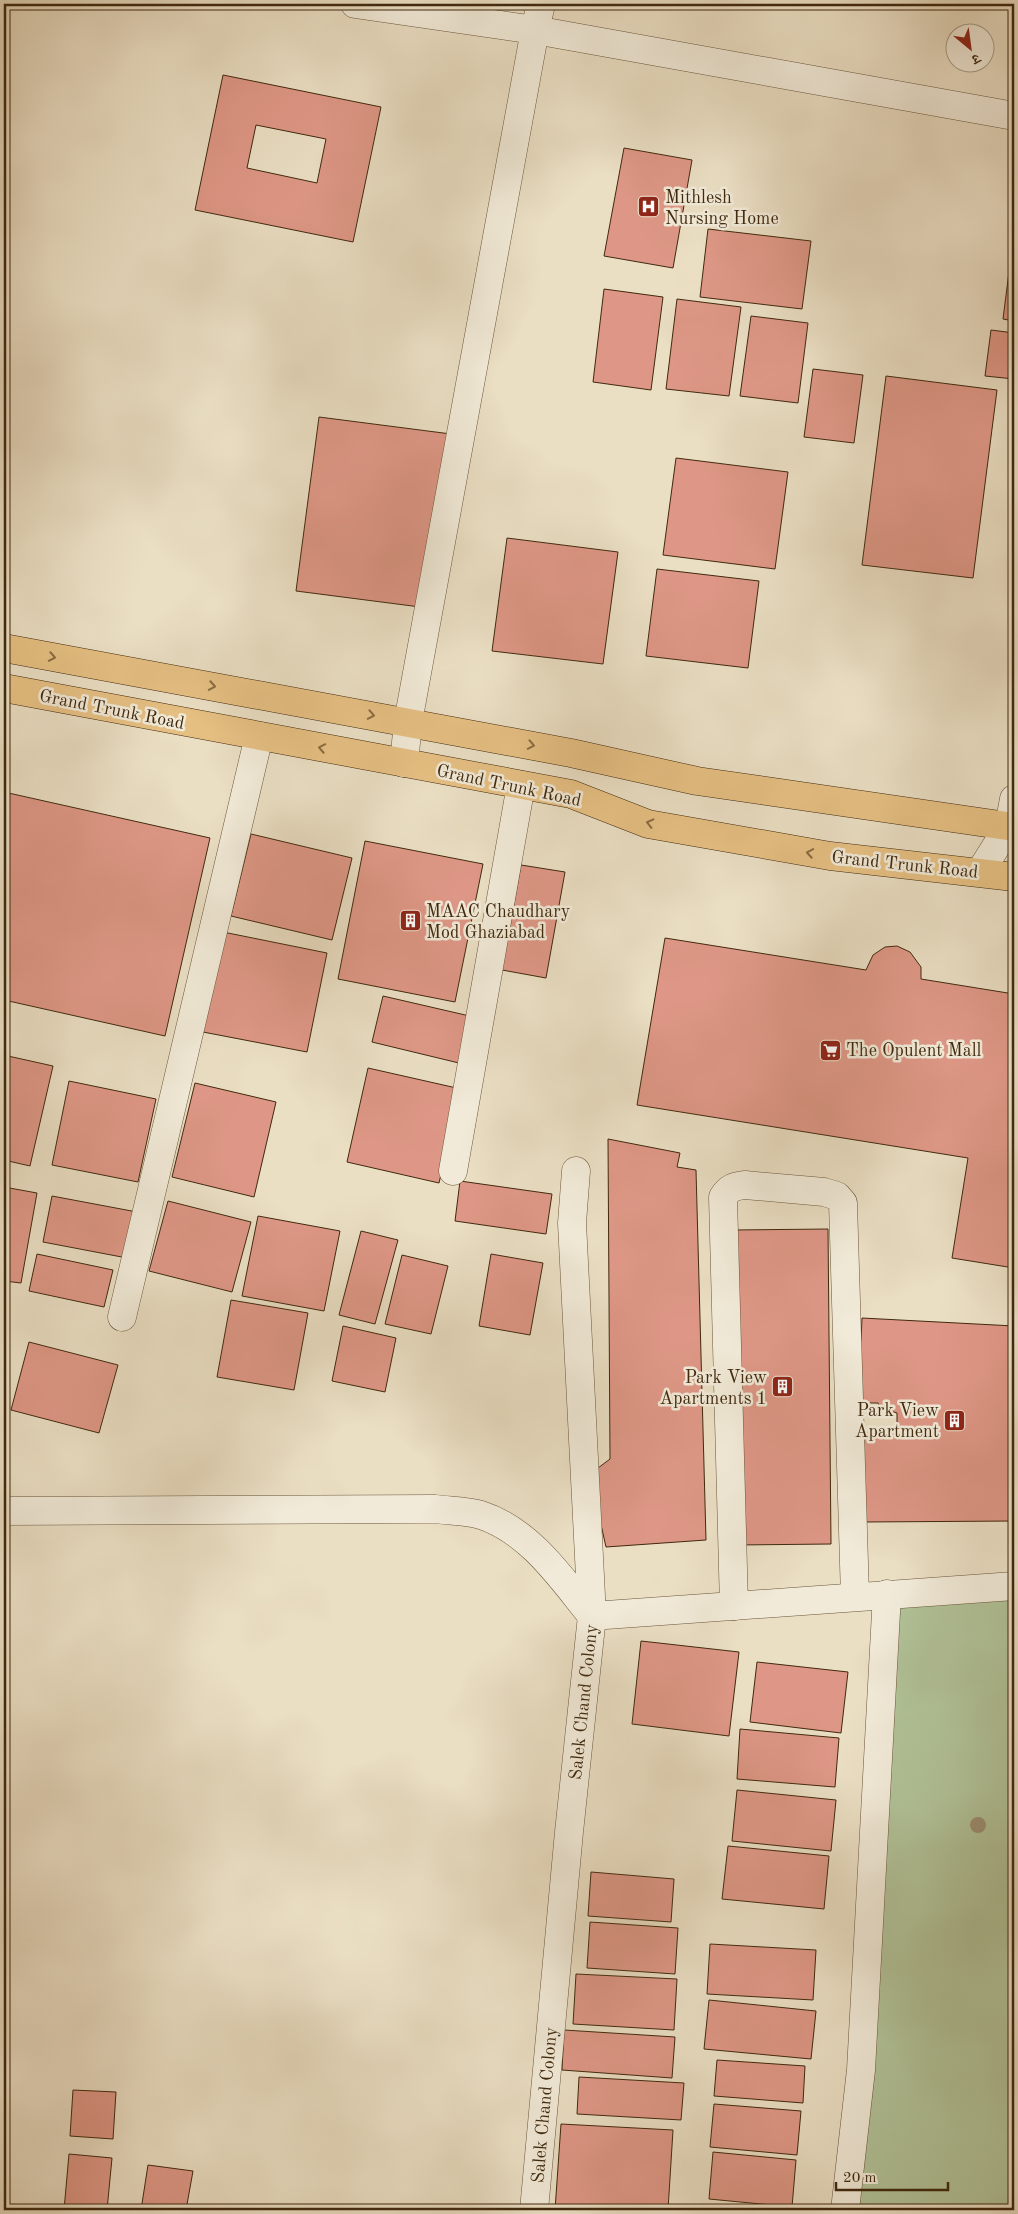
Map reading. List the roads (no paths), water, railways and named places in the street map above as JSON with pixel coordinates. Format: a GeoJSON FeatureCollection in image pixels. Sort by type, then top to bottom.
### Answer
{"type":"FeatureCollection","features":[{"type":"Feature","properties":{"kind":"highway"},"geometry":{"type":"LineString","coordinates":[[4,648],[571,753],[697,781],[1012,826]]}},
{"type":"Feature","properties":{"kind":"highway","name":"Grand Trunk Road"},"geometry":{"type":"LineString","coordinates":[[4,688],[571,794],[648,824],[830,856],[1014,877]]}},
{"type":"Feature","properties":{"kind":"street"},"geometry":{"type":"LineString","coordinates":[[355,4],[534,30],[1014,116]]}},
{"type":"Feature","properties":{"kind":"street"},"geometry":{"type":"LineString","coordinates":[[404,763],[408,722],[534,30],[541,4]]}},
{"type":"Feature","properties":{"kind":"street"},"geometry":{"type":"LineString","coordinates":[[122,1316],[259,736]]}},
{"type":"Feature","properties":{"kind":"street"},"geometry":{"type":"LineString","coordinates":[[453,1171],[521,785]]}},
{"type":"Feature","properties":{"kind":"street"},"geometry":{"type":"LineString","coordinates":[[980,872],[1012,826],[1014,799]]}},
{"type":"Feature","properties":{"kind":"street"},"geometry":{"type":"LineString","coordinates":[[576,1171],[572,1223],[592,1616]]}},
{"type":"Feature","properties":{"kind":"street"},"geometry":{"type":"LineString","coordinates":[[734,1606],[723,1197],[736,1186],[745,1185],[824,1192],[837,1196],[843,1203],[855,1596]]}},
{"type":"Feature","properties":{"kind":"street"},"geometry":{"type":"LineString","coordinates":[[4,1511],[435,1509],[481,1515],[519,1534],[552,1567],[592,1616]]}},
{"type":"Feature","properties":{"kind":"street","name":"Salek Chand Colony"},"geometry":{"type":"LineString","coordinates":[[534,2210],[568,1842],[592,1616],[1014,1586]]}},
{"type":"Feature","properties":{"kind":"street"},"geometry":{"type":"LineString","coordinates":[[845,2210],[861,2070],[887,1594]]}},
{"type":"Feature","properties":{"kind":"place","name":"Mithlesh Nursing Home"},"geometry":{"type":"Point","coordinates":[649,207]}},
{"type":"Feature","properties":{"kind":"place","name":"MAAC Chaudhary Mod Ghaziabad"},"geometry":{"type":"Point","coordinates":[410,921]}},
{"type":"Feature","properties":{"kind":"place","name":"The Opulent Mall"},"geometry":{"type":"Point","coordinates":[830,1050]}},
{"type":"Feature","properties":{"kind":"place","name":"Park View Apartments 1"},"geometry":{"type":"Point","coordinates":[783,1387]}},
{"type":"Feature","properties":{"kind":"place","name":"Park View Apartment"},"geometry":{"type":"Point","coordinates":[955,1420]}}]}
